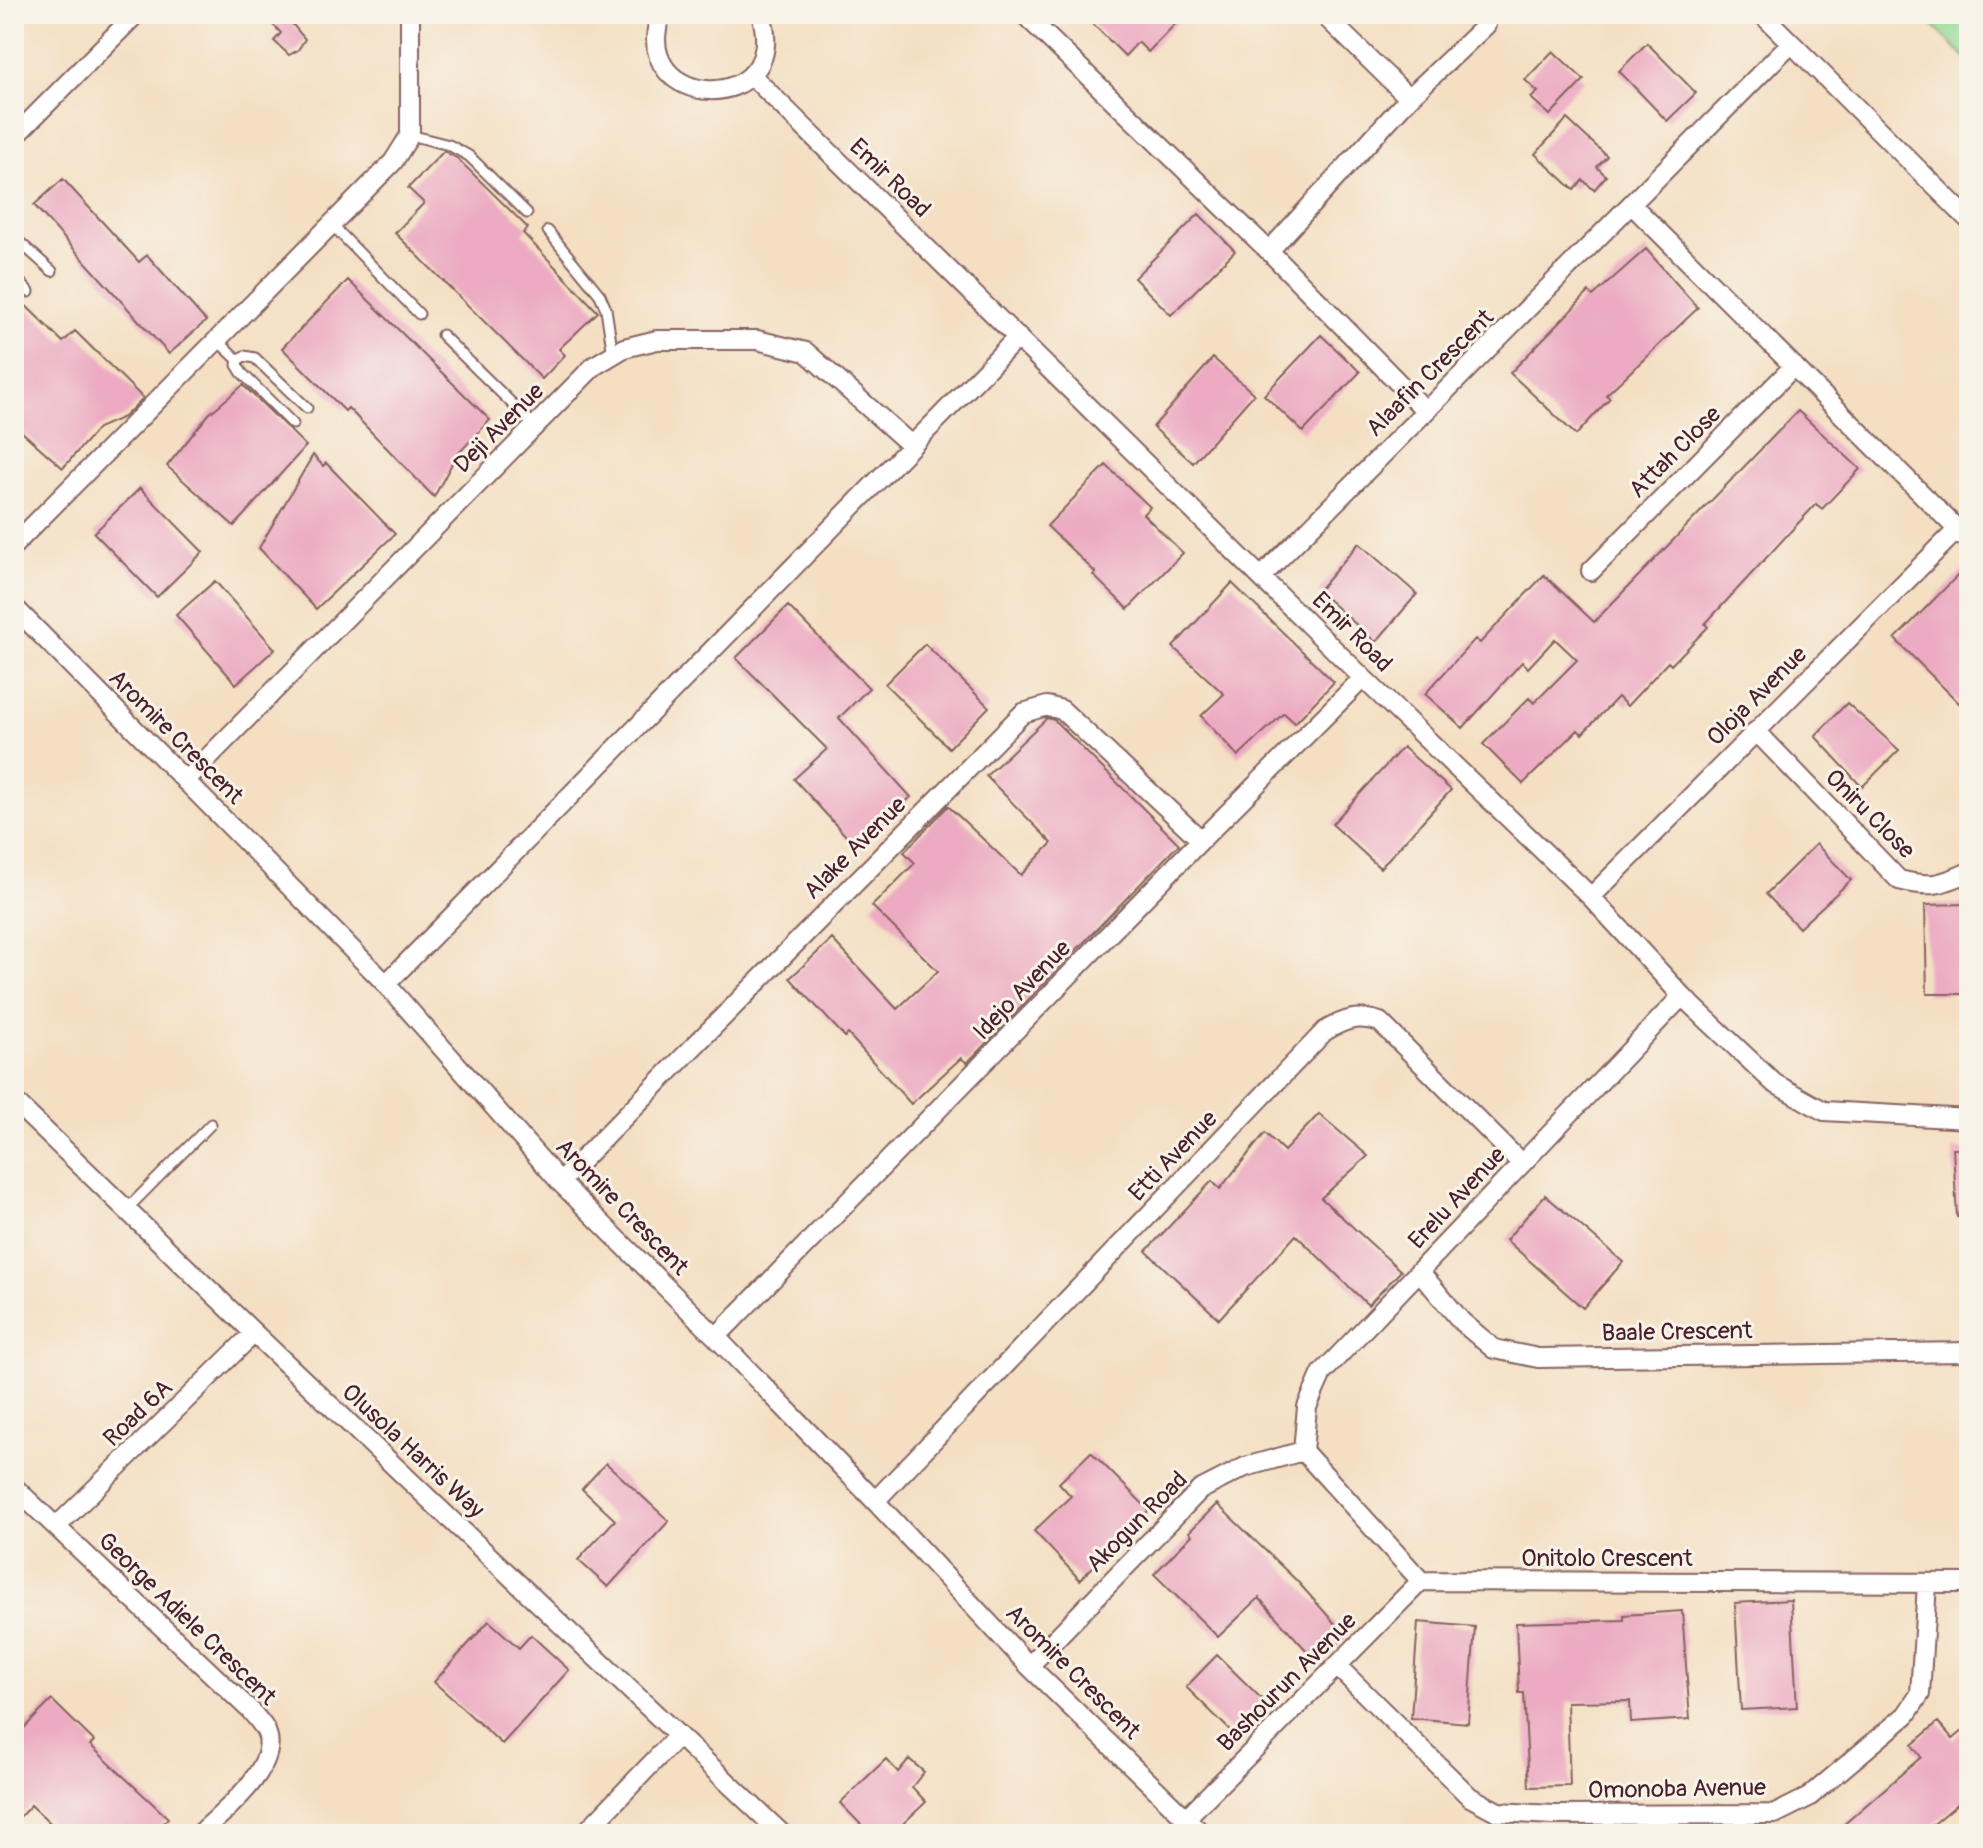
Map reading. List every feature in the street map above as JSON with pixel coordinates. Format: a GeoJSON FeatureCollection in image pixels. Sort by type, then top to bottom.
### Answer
{"type":"FeatureCollection","features":[{"type":"Feature","properties":{"kind":"street"},"geometry":{"type":"LineString","coordinates":[[14,137],[136,14]]}},
{"type":"Feature","properties":{"kind":"street"},"geometry":{"type":"LineString","coordinates":[[14,545],[393,162],[410,135],[410,14]]}},
{"type":"Feature","properties":{"kind":"street"},"geometry":{"type":"LineString","coordinates":[[661,14],[656,26],[656,44],[661,61],[686,86],[703,91],[720,91],[737,85],[751,75],[760,62],[765,46],[766,30],[762,14]]}},
{"type":"Feature","properties":{"kind":"street"},"geometry":{"type":"LineString","coordinates":[[1024,14],[1269,251],[1426,411]]}},
{"type":"Feature","properties":{"kind":"street"},"geometry":{"type":"LineString","coordinates":[[1323,14],[1409,98]]}},
{"type":"Feature","properties":{"kind":"street"},"geometry":{"type":"LineString","coordinates":[[1762,14],[1969,220]]}},
{"type":"Feature","properties":{"kind":"street"},"geometry":{"type":"LineString","coordinates":[[1269,251],[1409,98],[1486,25]]}},
{"type":"Feature","properties":{"kind":"street","name":"Alaafin Crescent"},"geometry":{"type":"LineString","coordinates":[[1262,576],[1791,43]]}},
{"type":"Feature","properties":{"kind":"street","name":"Emir Road"},"geometry":{"type":"LineString","coordinates":[[751,75],[1363,678],[1591,897],[1682,996],[1774,1083],[1824,1111],[1969,1119]]}},
{"type":"Feature","properties":{"kind":"street"},"geometry":{"type":"LineString","coordinates":[[1631,204],[1963,535]]}},
{"type":"Feature","properties":{"kind":"street"},"geometry":{"type":"LineString","coordinates":[[386,984],[1018,337]]}},
{"type":"Feature","properties":{"kind":"street","name":"Deji Avenue"},"geometry":{"type":"LineString","coordinates":[[185,781],[594,366],[624,348],[657,340],[709,338],[757,340],[806,352],[911,445]]}},
{"type":"Feature","properties":{"kind":"street","name":"Attah Close"},"geometry":{"type":"LineString","coordinates":[[1591,571],[1794,366]]}},
{"type":"Feature","properties":{"kind":"street","name":"Oloja Avenue"},"geometry":{"type":"LineString","coordinates":[[1591,897],[1756,731],[1963,535]]}},
{"type":"Feature","properties":{"kind":"street","name":"Aromire Crescent"},"geometry":{"type":"LineString","coordinates":[[14,607],[386,984],[560,1182],[875,1501],[1029,1666],[1202,1834]]}},
{"type":"Feature","properties":{"kind":"street","name":"Idejo Avenue"},"geometry":{"type":"LineString","coordinates":[[716,1337],[1363,678]]}},
{"type":"Feature","properties":{"kind":"street","name":"Alake Avenue"},"geometry":{"type":"LineString","coordinates":[[560,1182],[1023,713],[1047,706],[1062,710],[1201,840]]}},
{"type":"Feature","properties":{"kind":"street","name":"Oniru Close"},"geometry":{"type":"LineString","coordinates":[[1756,731],[1899,880],[1924,886],[1949,881],[1969,872]]}},
{"type":"Feature","properties":{"kind":"street","name":"Erelu Avenue"},"geometry":{"type":"LineString","coordinates":[[1303,1451],[1307,1407],[1322,1373],[1682,996]]}},
{"type":"Feature","properties":{"kind":"street","name":"Etti Avenue"},"geometry":{"type":"LineString","coordinates":[[875,1501],[1325,1031],[1347,1018],[1365,1017],[1380,1022],[1521,1163]]}},
{"type":"Feature","properties":{"kind":"street","name":"Olusola Harris Way"},"geometry":{"type":"LineString","coordinates":[[14,1101],[782,1834]]}},
{"type":"Feature","properties":{"kind":"street","name":"Baale Crescent"},"geometry":{"type":"LineString","coordinates":[[1420,1272],[1462,1322],[1494,1349],[1538,1358],[1969,1352]]}},
{"type":"Feature","properties":{"kind":"street","name":"Road 6A"},"geometry":{"type":"LineString","coordinates":[[57,1526],[254,1333]]}},
{"type":"Feature","properties":{"kind":"street"},"geometry":{"type":"LineString","coordinates":[[1303,1451],[1421,1581]]}},
{"type":"Feature","properties":{"kind":"street","name":"Akogun Road"},"geometry":{"type":"LineString","coordinates":[[1029,1666],[1200,1490],[1245,1467],[1303,1451]]}},
{"type":"Feature","properties":{"kind":"street","name":"George Adiele Crescent"},"geometry":{"type":"LineString","coordinates":[[14,1487],[251,1711],[264,1727],[268,1737],[266,1761],[247,1788],[200,1834]]}},
{"type":"Feature","properties":{"kind":"street","name":"Onitolo Crescent"},"geometry":{"type":"LineString","coordinates":[[1421,1581],[1969,1583]]}},
{"type":"Feature","properties":{"kind":"street","name":"Bashourun Avenue"},"geometry":{"type":"LineString","coordinates":[[1186,1818],[1421,1581]]}},
{"type":"Feature","properties":{"kind":"street","name":"Omonoba Avenue"},"geometry":{"type":"LineString","coordinates":[[1337,1666],[1470,1797],[1498,1812],[1554,1815],[1775,1814],[1809,1797],[1906,1715],[1920,1694],[1927,1584]]}},
{"type":"Feature","properties":{"kind":"street"},"geometry":{"type":"LineString","coordinates":[[584,1834],[678,1736]]}},
{"type":"Feature","properties":{"kind":"lane"},"geometry":{"type":"LineString","coordinates":[[410,135],[449,145],[469,156],[527,213]]}},
{"type":"Feature","properties":{"kind":"lane"},"geometry":{"type":"LineString","coordinates":[[332,225],[419,314]]}},
{"type":"Feature","properties":{"kind":"lane"},"geometry":{"type":"LineString","coordinates":[[548,231],[600,295],[606,309],[613,355]]}},
{"type":"Feature","properties":{"kind":"lane"},"geometry":{"type":"LineString","coordinates":[[14,237],[52,271]]}},
{"type":"Feature","properties":{"kind":"lane"},"geometry":{"type":"LineString","coordinates":[[14,276],[29,292]]}},
{"type":"Feature","properties":{"kind":"lane"},"geometry":{"type":"LineString","coordinates":[[442,335],[535,426]]}},
{"type":"Feature","properties":{"kind":"lane"},"geometry":{"type":"LineString","coordinates":[[217,340],[238,360]]}},
{"type":"Feature","properties":{"kind":"lane"},"geometry":{"type":"LineString","coordinates":[[238,360],[244,356],[255,358],[307,408]]}},
{"type":"Feature","properties":{"kind":"lane"},"geometry":{"type":"LineString","coordinates":[[238,360],[237,365],[242,373],[293,424]]}},
{"type":"Feature","properties":{"kind":"lane"},"geometry":{"type":"LineString","coordinates":[[126,1210],[211,1124]]}},
{"type":"Feature","properties":{"kind":"green space"},"geometry":{"type":"Polygon","coordinates":[[[1921,14],[1969,14],[1969,61],[1921,14]]]}},
{"type":"Feature","properties":{"kind":"building"},"geometry":{"type":"Polygon","coordinates":[[[263,14],[284,14],[305,39],[298,50],[289,55],[274,41],[281,33],[263,14]]]}},
{"type":"Feature","properties":{"kind":"building"},"geometry":{"type":"Polygon","coordinates":[[[1083,14],[1185,14],[1148,52],[1138,42],[1125,56],[1083,14]]]}},
{"type":"Feature","properties":{"kind":"building"},"geometry":{"type":"Polygon","coordinates":[[[1647,43],[1696,93],[1667,121],[1619,71],[1647,43]]]}},
{"type":"Feature","properties":{"kind":"building"},"geometry":{"type":"Polygon","coordinates":[[[1553,51],[1584,80],[1550,115],[1531,98],[1538,92],[1525,80],[1553,51]]]}},
{"type":"Feature","properties":{"kind":"building"},"geometry":{"type":"Polygon","coordinates":[[[1567,119],[1607,156],[1597,167],[1606,176],[1594,190],[1583,180],[1574,190],[1535,154],[1567,119]]]}},
{"type":"Feature","properties":{"kind":"building"},"geometry":{"type":"Polygon","coordinates":[[[444,151],[458,159],[528,228],[523,233],[598,312],[559,349],[565,355],[542,379],[395,233],[424,203],[408,188],[444,151]]]}},
{"type":"Feature","properties":{"kind":"building"},"geometry":{"type":"Polygon","coordinates":[[[63,179],[139,262],[147,255],[206,321],[169,354],[34,205],[63,179]]]}},
{"type":"Feature","properties":{"kind":"building"},"geometry":{"type":"Polygon","coordinates":[[[1199,214],[1235,251],[1171,315],[1134,278],[1199,214]]]}},
{"type":"Feature","properties":{"kind":"building"},"geometry":{"type":"Polygon","coordinates":[[[1646,249],[1698,308],[1606,395],[1610,398],[1576,435],[1510,373],[1589,292],[1593,296],[1646,249]]]}},
{"type":"Feature","properties":{"kind":"building"},"geometry":{"type":"Polygon","coordinates":[[[348,280],[490,420],[456,456],[434,497],[348,408],[345,411],[282,348],[348,280]]]}},
{"type":"Feature","properties":{"kind":"building"},"geometry":{"type":"Polygon","coordinates":[[[14,294],[63,342],[75,331],[143,398],[124,417],[98,428],[63,468],[14,425],[14,294]]]}},
{"type":"Feature","properties":{"kind":"building"},"geometry":{"type":"Polygon","coordinates":[[[1321,335],[1360,372],[1303,432],[1264,395],[1321,335]]]}},
{"type":"Feature","properties":{"kind":"building"},"geometry":{"type":"Polygon","coordinates":[[[1213,358],[1254,394],[1193,463],[1153,427],[1213,358]]]}},
{"type":"Feature","properties":{"kind":"building"},"geometry":{"type":"Polygon","coordinates":[[[243,385],[306,446],[234,526],[167,466],[209,414],[243,385]]]}},
{"type":"Feature","properties":{"kind":"building"},"geometry":{"type":"Polygon","coordinates":[[[1798,411],[1860,469],[1822,509],[1816,504],[1705,624],[1708,627],[1671,665],[1668,662],[1627,706],[1618,697],[1582,734],[1578,730],[1523,784],[1483,744],[1529,698],[1534,703],[1577,660],[1555,639],[1528,668],[1522,662],[1463,728],[1425,694],[1475,639],[1480,643],[1544,575],[1594,622],[1798,411]]]}},
{"type":"Feature","properties":{"kind":"building"},"geometry":{"type":"Polygon","coordinates":[[[313,455],[323,466],[326,463],[395,534],[316,609],[259,548],[313,455]]]}},
{"type":"Feature","properties":{"kind":"building"},"geometry":{"type":"Polygon","coordinates":[[[1106,465],[1150,507],[1143,514],[1183,553],[1128,609],[1047,526],[1106,465]]]}},
{"type":"Feature","properties":{"kind":"building"},"geometry":{"type":"Polygon","coordinates":[[[140,488],[203,552],[157,597],[94,533],[140,488]]]}},
{"type":"Feature","properties":{"kind":"building"},"geometry":{"type":"Polygon","coordinates":[[[1359,543],[1417,594],[1376,642],[1318,591],[1359,543]]]}},
{"type":"Feature","properties":{"kind":"building"},"geometry":{"type":"Polygon","coordinates":[[[1969,564],[1969,713],[1895,639],[1969,564]]]}},
{"type":"Feature","properties":{"kind":"building"},"geometry":{"type":"Polygon","coordinates":[[[215,581],[275,649],[236,684],[176,615],[215,581]]]}},
{"type":"Feature","properties":{"kind":"building"},"geometry":{"type":"Polygon","coordinates":[[[1232,583],[1334,682],[1295,723],[1284,713],[1238,756],[1201,716],[1224,694],[1173,647],[1232,583]]]}},
{"type":"Feature","properties":{"kind":"building"},"geometry":{"type":"Polygon","coordinates":[[[788,606],[869,688],[839,718],[911,797],[856,847],[794,779],[827,749],[736,658],[788,606]]]}},
{"type":"Feature","properties":{"kind":"building"},"geometry":{"type":"Polygon","coordinates":[[[925,644],[989,707],[949,748],[885,684],[925,644]]]}},
{"type":"Feature","properties":{"kind":"building"},"geometry":{"type":"Polygon","coordinates":[[[1847,703],[1899,750],[1862,787],[1815,736],[1847,703]]]}},
{"type":"Feature","properties":{"kind":"building"},"geometry":{"type":"Polygon","coordinates":[[[1047,718],[1054,720],[1179,844],[967,1063],[961,1058],[911,1104],[848,1034],[845,1037],[790,978],[832,939],[897,1009],[938,971],[872,906],[915,863],[904,852],[948,806],[1021,875],[1052,843],[986,776],[1047,718]]]}},
{"type":"Feature","properties":{"kind":"building"},"geometry":{"type":"Polygon","coordinates":[[[1403,747],[1451,790],[1380,868],[1332,824],[1403,747]]]}},
{"type":"Feature","properties":{"kind":"building"},"geometry":{"type":"Polygon","coordinates":[[[1816,844],[1851,880],[1799,928],[1766,894],[1816,844]]]}},
{"type":"Feature","properties":{"kind":"building"},"geometry":{"type":"Polygon","coordinates":[[[1969,904],[1969,994],[1927,994],[1925,905],[1969,904]]]}},
{"type":"Feature","properties":{"kind":"building"},"geometry":{"type":"Polygon","coordinates":[[[1319,1114],[1368,1156],[1321,1198],[1401,1271],[1368,1305],[1296,1235],[1219,1319],[1146,1251],[1212,1181],[1220,1189],[1265,1133],[1284,1151],[1319,1114]]]}},
{"type":"Feature","properties":{"kind":"building"},"geometry":{"type":"Polygon","coordinates":[[[1953,1149],[1969,1149],[1969,1217],[1957,1217],[1953,1149]]]}},
{"type":"Feature","properties":{"kind":"building"},"geometry":{"type":"Polygon","coordinates":[[[1545,1195],[1623,1262],[1583,1308],[1506,1240],[1545,1195]]]}},
{"type":"Feature","properties":{"kind":"building"},"geometry":{"type":"Polygon","coordinates":[[[1091,1452],[1149,1510],[1080,1580],[1034,1531],[1071,1496],[1059,1483],[1091,1452]]]}},
{"type":"Feature","properties":{"kind":"building"},"geometry":{"type":"Polygon","coordinates":[[[606,1463],[669,1521],[608,1587],[578,1560],[615,1520],[582,1489],[606,1463]]]}},
{"type":"Feature","properties":{"kind":"building"},"geometry":{"type":"Polygon","coordinates":[[[1217,1504],[1297,1581],[1346,1636],[1317,1662],[1259,1598],[1218,1637],[1154,1574],[1217,1504]]]}},
{"type":"Feature","properties":{"kind":"building"},"geometry":{"type":"Polygon","coordinates":[[[1791,1600],[1797,1707],[1741,1710],[1735,1603],[1791,1600]]]}},
{"type":"Feature","properties":{"kind":"building"},"geometry":{"type":"Polygon","coordinates":[[[1682,1611],[1690,1719],[1631,1723],[1630,1701],[1567,1702],[1570,1786],[1529,1787],[1524,1693],[1519,1693],[1516,1623],[1624,1620],[1624,1615],[1682,1611]]]}},
{"type":"Feature","properties":{"kind":"building"},"geometry":{"type":"Polygon","coordinates":[[[489,1621],[519,1648],[531,1635],[569,1670],[502,1744],[434,1682],[489,1621]]]}},
{"type":"Feature","properties":{"kind":"building"},"geometry":{"type":"Polygon","coordinates":[[[1418,1622],[1475,1627],[1468,1723],[1411,1718],[1418,1622]]]}},
{"type":"Feature","properties":{"kind":"building"},"geometry":{"type":"Polygon","coordinates":[[[1217,1655],[1271,1708],[1240,1740],[1186,1687],[1217,1655]]]}},
{"type":"Feature","properties":{"kind":"building"},"geometry":{"type":"Polygon","coordinates":[[[52,1700],[94,1741],[90,1745],[168,1818],[152,1834],[62,1834],[31,1805],[14,1823],[14,1738],[52,1700]]]}},
{"type":"Feature","properties":{"kind":"building"},"geometry":{"type":"Polygon","coordinates":[[[1938,1722],[1953,1739],[1969,1726],[1969,1813],[1960,1802],[1922,1834],[1833,1834],[1921,1757],[1912,1745],[1938,1722]]]}},
{"type":"Feature","properties":{"kind":"building"},"geometry":{"type":"Polygon","coordinates":[[[886,1759],[898,1772],[909,1759],[924,1772],[912,1787],[926,1802],[892,1834],[870,1834],[840,1803],[886,1759]]]}}]}
